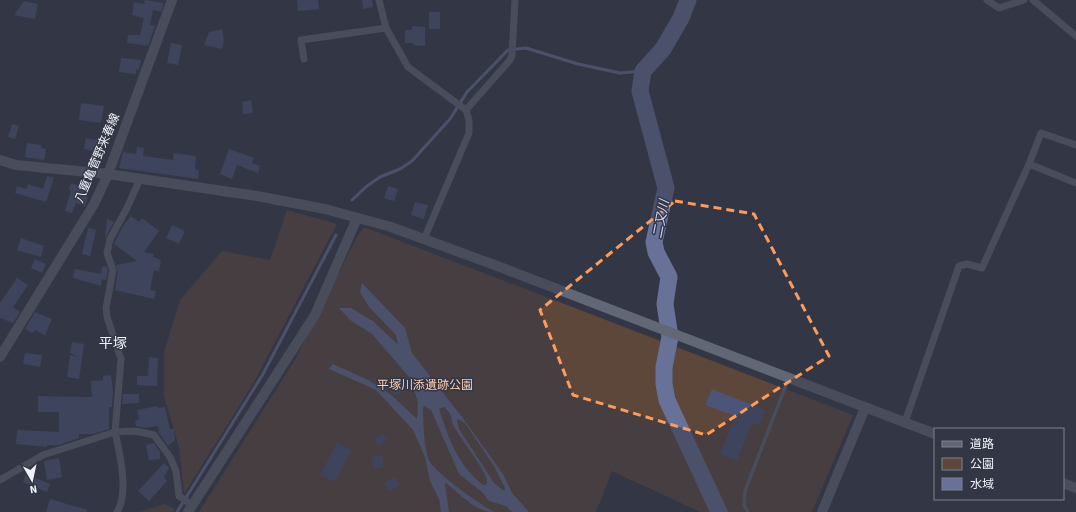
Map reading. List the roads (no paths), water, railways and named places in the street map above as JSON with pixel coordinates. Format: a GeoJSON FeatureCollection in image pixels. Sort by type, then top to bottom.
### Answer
{"type":"FeatureCollection","features":[{"type":"Feature","properties":{"kind":"street","name":"八重亀菅野来春線"},"geometry":{"type":"LineString","coordinates":[[0,357],[94,204],[108,174],[172,0]]}},
{"type":"Feature","properties":{"kind":"street"},"geometry":{"type":"LineString","coordinates":[[378,0],[386,28],[408,67],[466,110],[469,120],[469,133],[424,239]]}},
{"type":"Feature","properties":{"kind":"street"},"geometry":{"type":"LineString","coordinates":[[466,110],[510,60],[512,55],[514,0]]}},
{"type":"Feature","properties":{"kind":"street"},"geometry":{"type":"LineString","coordinates":[[988,0],[999,8],[1024,0]]}},
{"type":"Feature","properties":{"kind":"street"},"geometry":{"type":"LineString","coordinates":[[1033,0],[1076,36]]}},
{"type":"Feature","properties":{"kind":"street"},"geometry":{"type":"LineString","coordinates":[[304,59],[300,40],[386,28]]}},
{"type":"Feature","properties":{"kind":"street"},"geometry":{"type":"LineString","coordinates":[[905,422],[959,266],[966,264],[982,268],[1029,164],[1041,133],[1076,145]]}},
{"type":"Feature","properties":{"kind":"street"},"geometry":{"type":"LineString","coordinates":[[0,160],[16,165],[108,174],[257,196],[325,209],[391,227],[934,434]]}},
{"type":"Feature","properties":{"kind":"street"},"geometry":{"type":"LineString","coordinates":[[1029,164],[1076,183]]}},
{"type":"Feature","properties":{"kind":"street"},"geometry":{"type":"LineString","coordinates":[[117,512],[121,506],[123,487],[120,458],[115,432],[120,359],[107,317],[106,308],[113,270],[107,253],[110,239],[127,208],[140,179]]}},
{"type":"Feature","properties":{"kind":"street"},"geometry":{"type":"LineString","coordinates":[[0,480],[43,455],[115,432],[135,431],[154,435],[170,457],[176,471],[179,496],[190,509],[315,315],[357,218]]}},
{"type":"Feature","properties":{"kind":"street"},"geometry":{"type":"LineString","coordinates":[[822,512],[865,408]]}},
{"type":"Feature","properties":{"kind":"street"},"geometry":{"type":"LineString","coordinates":[[1064,483],[1076,488]]}},
{"type":"Feature","properties":{"kind":"lane"},"geometry":{"type":"LineString","coordinates":[[748,512],[744,505],[745,491],[788,379]]}},
{"type":"Feature","properties":{"kind":"water"},"geometry":{"type":"Polygon","coordinates":[[[362,283],[405,328],[412,353],[462,417],[503,474],[512,493],[529,512],[512,512],[506,506],[489,501],[482,492],[459,474],[431,410],[425,406],[423,407],[424,436],[426,451],[430,462],[450,482],[494,512],[474,506],[446,483],[449,512],[441,512],[439,499],[430,481],[425,457],[413,430],[376,390],[329,369],[333,364],[368,380],[390,394],[417,419],[418,402],[410,378],[372,334],[350,320],[339,308],[351,308],[373,321],[397,344],[398,342],[395,334],[369,307],[360,292],[362,283]],[[444,407],[439,409],[450,441],[460,460],[474,477],[483,485],[487,484],[484,472],[453,425],[450,413],[444,407]],[[458,419],[457,422],[459,429],[494,483],[504,491],[505,488],[494,466],[465,423],[458,419]]]}},
{"type":"Feature","properties":{"kind":"waterway","name":"二又川"},"geometry":{"type":"LineString","coordinates":[[688,0],[681,18],[663,49],[643,71],[640,91],[666,188],[654,242],[656,252],[669,277],[665,304],[670,337],[664,367],[664,384],[667,400],[719,512]]}},
{"type":"Feature","properties":{"kind":"waterway"},"geometry":{"type":"LineString","coordinates":[[352,200],[367,186],[380,177],[400,169],[412,161],[450,119],[467,92],[508,50],[526,48],[578,64],[620,73],[643,71]]}},
{"type":"Feature","properties":{"kind":"waterway"},"geometry":{"type":"LineString","coordinates":[[177,512],[263,374],[336,235]]}},
{"type":"Feature","properties":{"kind":"district","name":"平塚"},"geometry":{"type":"Point","coordinates":[113,343]}},
{"type":"Feature","properties":{"kind":"park label","name":"平塚川添遺跡公園"},"geometry":{"type":"Point","coordinates":[425,385]}}]}
